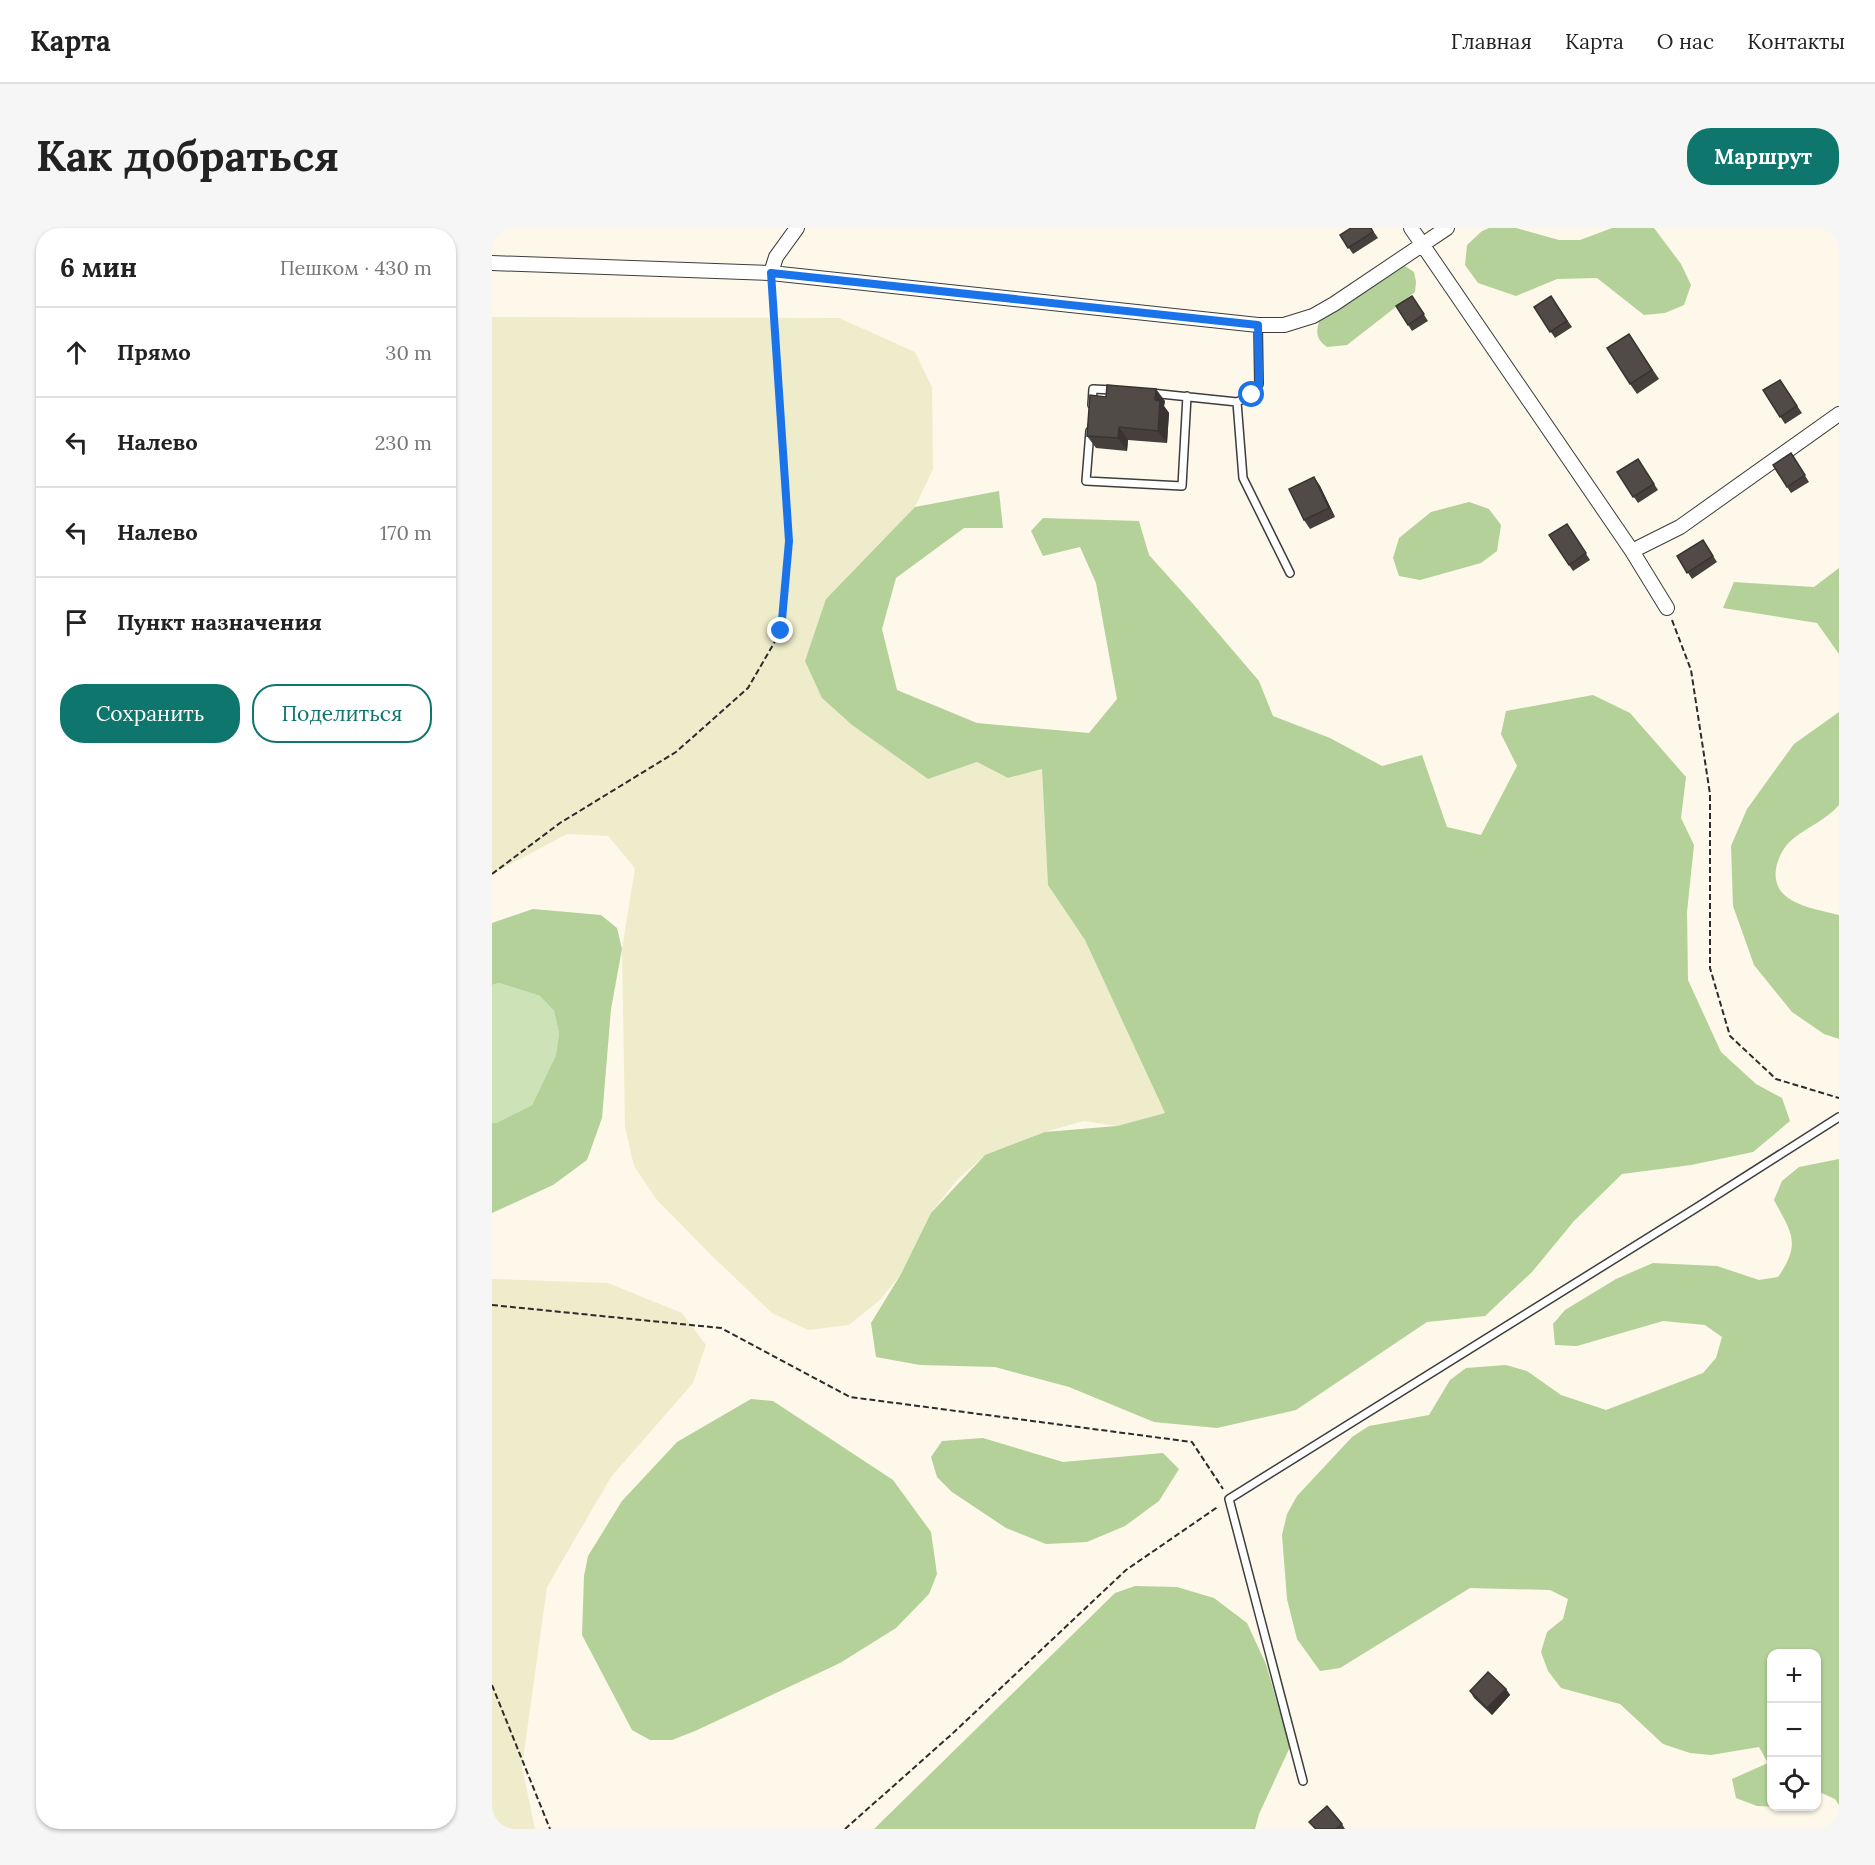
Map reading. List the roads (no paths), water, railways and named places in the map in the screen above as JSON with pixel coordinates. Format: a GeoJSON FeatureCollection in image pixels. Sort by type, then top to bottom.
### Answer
{"type":"FeatureCollection","features":[{"type":"Feature","properties":{"kind":"street"},"geometry":{"type":"LineString","coordinates":[[1411,228],[1632,551],[1667,608]]}},
{"type":"Feature","properties":{"kind":"street"},"geometry":{"type":"LineString","coordinates":[[492,262],[771,273],[1258,325],[1284,325],[1313,316],[1447,228]]}},
{"type":"Feature","properties":{"kind":"street"},"geometry":{"type":"LineString","coordinates":[[771,273],[776,256],[793,230]]}},
{"type":"Feature","properties":{"kind":"street"},"geometry":{"type":"LineString","coordinates":[[1632,551],[1680,526],[1839,414]]}},
{"type":"Feature","properties":{"kind":"lane"},"geometry":{"type":"LineString","coordinates":[[1140,392],[1237,402],[1252,395],[1259,384],[1258,325]]}},
{"type":"Feature","properties":{"kind":"lane"},"geometry":{"type":"LineString","coordinates":[[1091,412],[1093,388],[1116,390]]}},
{"type":"Feature","properties":{"kind":"lane"},"geometry":{"type":"LineString","coordinates":[[1090,423],[1086,481],[1182,486],[1187,396]]}},
{"type":"Feature","properties":{"kind":"lane"},"geometry":{"type":"LineString","coordinates":[[1237,402],[1243,478],[1290,573]]}},
{"type":"Feature","properties":{"kind":"lane"},"geometry":{"type":"LineString","coordinates":[[1303,1781],[1229,1499],[1839,1117]]}}]}
